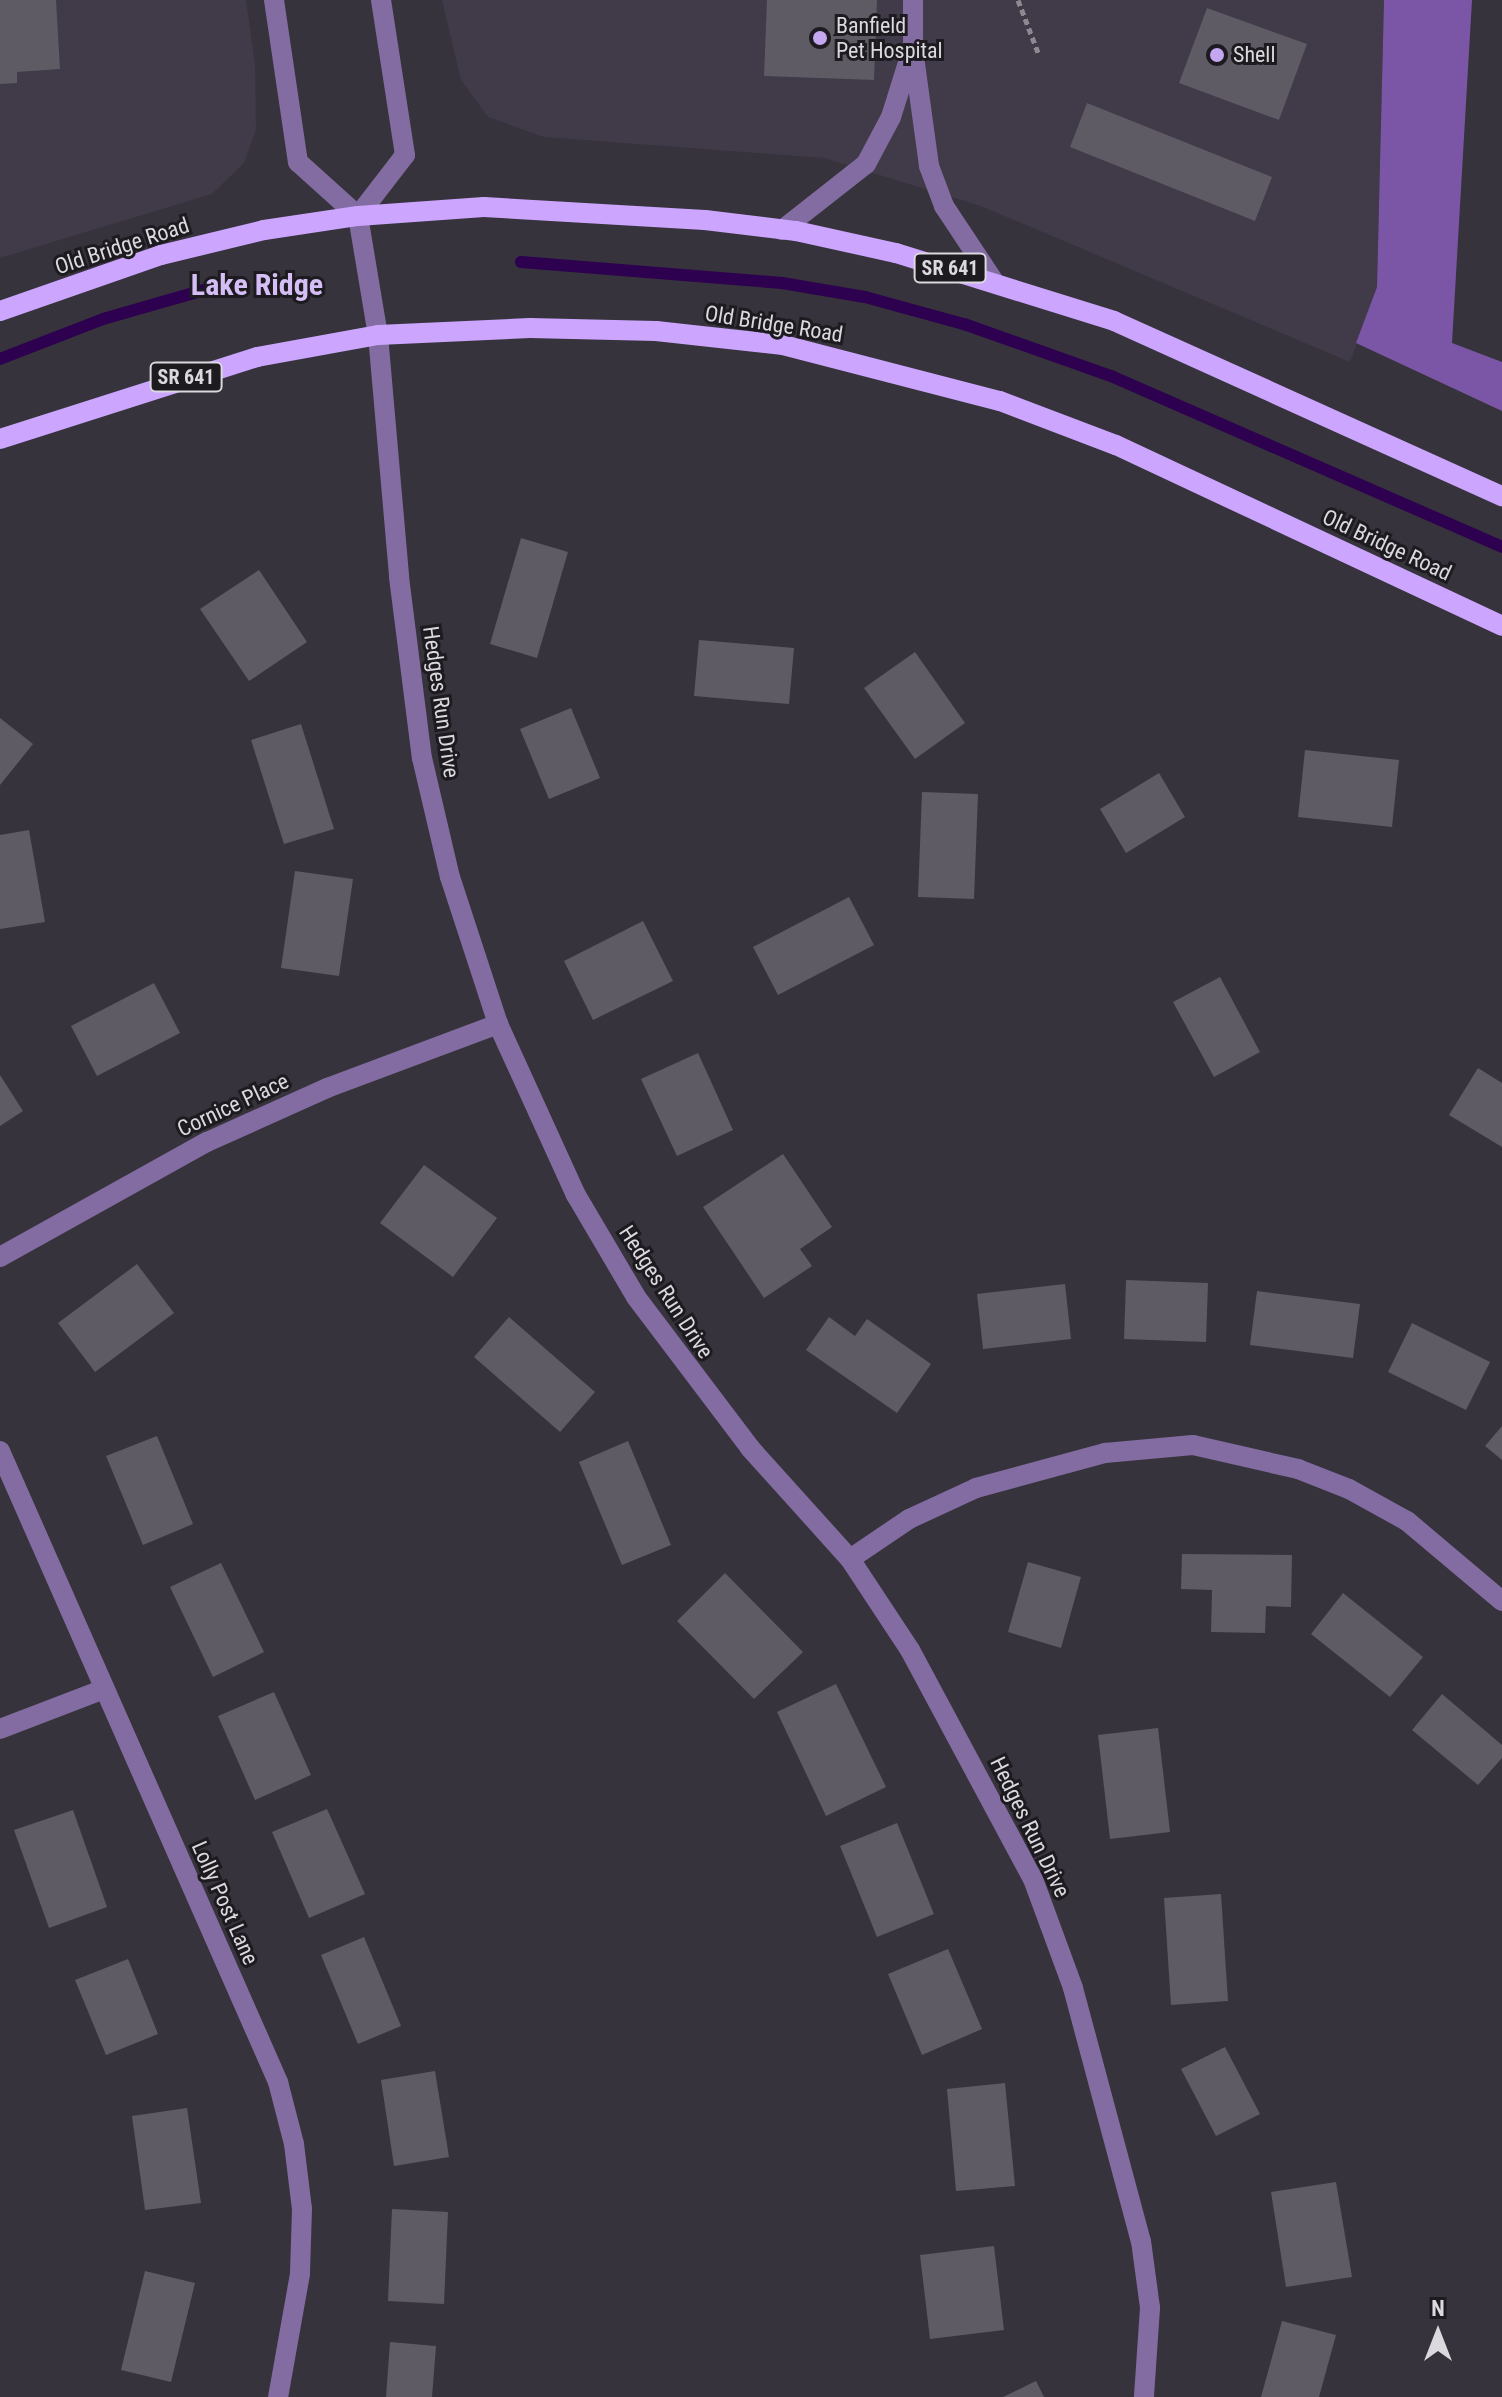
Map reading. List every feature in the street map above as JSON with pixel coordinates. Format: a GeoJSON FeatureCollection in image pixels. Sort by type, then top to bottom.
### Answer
{"type":"FeatureCollection","features":[{"type":"Feature","properties":{"kind":"main road","name":"Old Bridge Road"},"geometry":{"type":"LineString","coordinates":[[0,311],[161,255],[264,230],[358,216],[539,208],[782,230],[993,280],[1184,349],[1502,496]]}},
{"type":"Feature","properties":{"kind":"main road","name":"Old Bridge Road"},"geometry":{"type":"LineString","coordinates":[[0,439],[257,357],[378,335],[530,328],[656,331],[783,345],[880,366],[1000,401],[1116,445],[1502,626]]}},
{"type":"Feature","properties":{"kind":"street"},"geometry":{"type":"LineString","coordinates":[[274,0],[298,162],[358,216],[405,155],[381,0]]}},
{"type":"Feature","properties":{"kind":"street"},"geometry":{"type":"LineString","coordinates":[[913,0],[913,49],[935,187],[993,280]]}},
{"type":"Feature","properties":{"kind":"street"},"geometry":{"type":"LineString","coordinates":[[782,230],[866,164],[891,117],[913,49]]}},
{"type":"Feature","properties":{"kind":"street","name":"Hedges Run Drive"},"geometry":{"type":"LineString","coordinates":[[358,216],[378,335],[399,577],[422,758],[450,877],[498,1024],[576,1195],[636,1297],[740,1436],[850,1559],[910,1650],[1033,1879],[1099,2077],[1141,2241],[1150,2308],[1144,2397]]}},
{"type":"Feature","properties":{"kind":"street","name":"Cornice Place"},"geometry":{"type":"LineString","coordinates":[[0,1257],[207,1142],[327,1088],[498,1024]]}},
{"type":"Feature","properties":{"kind":"street"},"geometry":{"type":"LineString","coordinates":[[850,1559],[909,1519],[976,1488],[1105,1453],[1193,1445],[1298,1469],[1349,1489],[1407,1521],[1502,1601]]}},
{"type":"Feature","properties":{"kind":"street","name":"Lolly Post Lane"},"geometry":{"type":"LineString","coordinates":[[0,1451],[278,2082],[294,2144],[302,2209],[300,2274],[278,2397]]}},
{"type":"Feature","properties":{"kind":"street"},"geometry":{"type":"LineString","coordinates":[[0,1729],[104,1689]]}},
{"type":"Feature","properties":{"kind":"path"},"geometry":{"type":"LineString","coordinates":[[1018,0],[1039,55]]}},
{"type":"Feature","properties":{"kind":"shaded area"},"geometry":{"type":"Polygon","coordinates":[[[0,0],[246,0],[255,64],[256,130],[244,163],[212,194],[0,258],[0,0]]]}},
{"type":"Feature","properties":{"kind":"shaded area"},"geometry":{"type":"Polygon","coordinates":[[[442,0],[1384,0],[1377,287],[1350,362],[981,206],[824,158],[544,137],[488,117],[461,80],[442,0]]]}},
{"type":"Feature","properties":{"kind":"shaded area"},"geometry":{"type":"Polygon","coordinates":[[[1384,0],[1472,0],[1452,343],[1502,362],[1502,411],[1356,343],[1377,287],[1384,0]]]}},
{"type":"Feature","properties":{"kind":"building"},"geometry":{"type":"Polygon","coordinates":[[[0,0],[56,0],[60,69],[17,72],[17,83],[0,84],[0,0]]]}},
{"type":"Feature","properties":{"kind":"building","name":"Banfield Pet Hospital"},"geometry":{"type":"Polygon","coordinates":[[[767,0],[877,0],[874,80],[764,76],[767,0]]]}},
{"type":"Feature","properties":{"kind":"building"},"geometry":{"type":"Polygon","coordinates":[[[1207,8],[1307,44],[1279,120],[1179,83],[1207,8]]]}},
{"type":"Feature","properties":{"kind":"building"},"geometry":{"type":"Polygon","coordinates":[[[1087,103],[1272,177],[1255,221],[1070,147],[1087,103]]]}},
{"type":"Feature","properties":{"kind":"building"},"geometry":{"type":"Polygon","coordinates":[[[521,538],[568,552],[537,658],[490,644],[521,538]]]}},
{"type":"Feature","properties":{"kind":"building"},"geometry":{"type":"Polygon","coordinates":[[[259,570],[307,642],[249,681],[200,609],[259,570]]]}},
{"type":"Feature","properties":{"kind":"building"},"geometry":{"type":"Polygon","coordinates":[[[699,640],[794,648],[789,704],[694,696],[699,640]]]}},
{"type":"Feature","properties":{"kind":"building"},"geometry":{"type":"Polygon","coordinates":[[[915,652],[965,723],[915,759],[864,688],[915,652]]]}},
{"type":"Feature","properties":{"kind":"building"},"geometry":{"type":"Polygon","coordinates":[[[571,708],[600,778],[549,799],[520,729],[571,708]]]}},
{"type":"Feature","properties":{"kind":"building"},"geometry":{"type":"Polygon","coordinates":[[[0,718],[33,744],[0,785],[0,718]]]}},
{"type":"Feature","properties":{"kind":"building"},"geometry":{"type":"Polygon","coordinates":[[[301,724],[334,829],[284,844],[251,740],[301,724]]]}},
{"type":"Feature","properties":{"kind":"building"},"geometry":{"type":"Polygon","coordinates":[[[1305,750],[1399,760],[1392,827],[1298,817],[1305,750]]]}},
{"type":"Feature","properties":{"kind":"building"},"geometry":{"type":"Polygon","coordinates":[[[1159,773],[1185,817],[1126,853],[1100,809],[1159,773]]]}},
{"type":"Feature","properties":{"kind":"building"},"geometry":{"type":"Polygon","coordinates":[[[922,792],[978,794],[974,899],[918,897],[922,792]]]}},
{"type":"Feature","properties":{"kind":"building"},"geometry":{"type":"Polygon","coordinates":[[[29,830],[45,922],[0,929],[0,835],[29,830]]]}},
{"type":"Feature","properties":{"kind":"building"},"geometry":{"type":"Polygon","coordinates":[[[295,871],[353,879],[339,976],[281,968],[295,871]]]}},
{"type":"Feature","properties":{"kind":"building"},"geometry":{"type":"Polygon","coordinates":[[[849,897],[874,945],[778,995],[753,947],[849,897]]]}},
{"type":"Feature","properties":{"kind":"building"},"geometry":{"type":"Polygon","coordinates":[[[643,921],[673,981],[593,1020],[564,961],[643,921]]]}},
{"type":"Feature","properties":{"kind":"building"},"geometry":{"type":"Polygon","coordinates":[[[1220,977],[1260,1052],[1214,1077],[1173,1002],[1220,977]]]}},
{"type":"Feature","properties":{"kind":"building"},"geometry":{"type":"Polygon","coordinates":[[[154,983],[180,1033],[97,1076],[71,1026],[154,983]]]}},
{"type":"Feature","properties":{"kind":"building"},"geometry":{"type":"Polygon","coordinates":[[[698,1053],[733,1130],[677,1156],[641,1079],[698,1053]]]}},
{"type":"Feature","properties":{"kind":"building"},"geometry":{"type":"Polygon","coordinates":[[[1478,1068],[1502,1083],[1502,1147],[1449,1115],[1478,1068]]]}},
{"type":"Feature","properties":{"kind":"building"},"geometry":{"type":"Polygon","coordinates":[[[0,1075],[23,1111],[0,1126],[0,1075]]]}},
{"type":"Feature","properties":{"kind":"building"},"geometry":{"type":"Polygon","coordinates":[[[783,1154],[832,1227],[800,1249],[812,1266],[764,1298],[703,1207],[783,1154]]]}},
{"type":"Feature","properties":{"kind":"building"},"geometry":{"type":"Polygon","coordinates":[[[424,1165],[497,1218],[453,1277],[380,1223],[424,1165]]]}},
{"type":"Feature","properties":{"kind":"building"},"geometry":{"type":"Polygon","coordinates":[[[137,1264],[174,1313],[95,1372],[58,1323],[137,1264]]]}},
{"type":"Feature","properties":{"kind":"building"},"geometry":{"type":"Polygon","coordinates":[[[1126,1280],[1208,1283],[1206,1342],[1124,1339],[1126,1280]]]}},
{"type":"Feature","properties":{"kind":"building"},"geometry":{"type":"Polygon","coordinates":[[[1065,1284],[1071,1339],[983,1349],[977,1294],[1065,1284]]]}},
{"type":"Feature","properties":{"kind":"building"},"geometry":{"type":"Polygon","coordinates":[[[1257,1291],[1360,1304],[1353,1358],[1250,1345],[1257,1291]]]}},
{"type":"Feature","properties":{"kind":"building"},"geometry":{"type":"Polygon","coordinates":[[[509,1317],[595,1392],[560,1432],[474,1357],[509,1317]]]}},
{"type":"Feature","properties":{"kind":"building"},"geometry":{"type":"Polygon","coordinates":[[[829,1317],[855,1336],[867,1319],[931,1364],[897,1413],[806,1350],[829,1317]]]}},
{"type":"Feature","properties":{"kind":"building"},"geometry":{"type":"Polygon","coordinates":[[[1412,1323],[1490,1362],[1466,1410],[1388,1372],[1412,1323]]]}},
{"type":"Feature","properties":{"kind":"building"},"geometry":{"type":"Polygon","coordinates":[[[1502,1426],[1502,1460],[1485,1446],[1502,1426]]]}},
{"type":"Feature","properties":{"kind":"building"},"geometry":{"type":"Polygon","coordinates":[[[157,1436],[193,1524],[143,1545],[106,1456],[157,1436]]]}},
{"type":"Feature","properties":{"kind":"building"},"geometry":{"type":"Polygon","coordinates":[[[628,1441],[671,1545],[622,1565],[579,1462],[628,1441]]]}},
{"type":"Feature","properties":{"kind":"building"},"geometry":{"type":"Polygon","coordinates":[[[1182,1554],[1292,1555],[1291,1607],[1266,1606],[1265,1633],[1211,1632],[1212,1590],[1181,1589],[1182,1554]]]}},
{"type":"Feature","properties":{"kind":"building"},"geometry":{"type":"Polygon","coordinates":[[[1028,1562],[1081,1577],[1061,1648],[1008,1632],[1028,1562]]]}},
{"type":"Feature","properties":{"kind":"building"},"geometry":{"type":"Polygon","coordinates":[[[221,1563],[264,1652],[213,1677],[170,1587],[221,1563]]]}},
{"type":"Feature","properties":{"kind":"building"},"geometry":{"type":"Polygon","coordinates":[[[725,1573],[803,1652],[754,1699],[677,1621],[725,1573]]]}},
{"type":"Feature","properties":{"kind":"building"},"geometry":{"type":"Polygon","coordinates":[[[1343,1593],[1423,1657],[1390,1697],[1311,1634],[1343,1593]]]}},
{"type":"Feature","properties":{"kind":"building"},"geometry":{"type":"Polygon","coordinates":[[[836,1684],[886,1787],[826,1816],[777,1712],[836,1684]]]}},
{"type":"Feature","properties":{"kind":"building"},"geometry":{"type":"Polygon","coordinates":[[[274,1692],[311,1775],[255,1800],[218,1716],[274,1692]]]}},
{"type":"Feature","properties":{"kind":"building"},"geometry":{"type":"Polygon","coordinates":[[[1442,1694],[1502,1745],[1502,1758],[1478,1785],[1412,1730],[1442,1694]]]}},
{"type":"Feature","properties":{"kind":"building"},"geometry":{"type":"Polygon","coordinates":[[[1158,1728],[1170,1832],[1110,1839],[1098,1735],[1158,1728]]]}},
{"type":"Feature","properties":{"kind":"building"},"geometry":{"type":"Polygon","coordinates":[[[327,1809],[365,1894],[309,1918],[272,1832],[327,1809]]]}},
{"type":"Feature","properties":{"kind":"building"},"geometry":{"type":"Polygon","coordinates":[[[73,1810],[107,1907],[49,1928],[14,1830],[73,1810]]]}},
{"type":"Feature","properties":{"kind":"building"},"geometry":{"type":"Polygon","coordinates":[[[897,1823],[934,1914],[877,1937],[840,1846],[897,1823]]]}},
{"type":"Feature","properties":{"kind":"building"},"geometry":{"type":"Polygon","coordinates":[[[1221,1894],[1228,2001],[1171,2005],[1164,1898],[1221,1894]]]}},
{"type":"Feature","properties":{"kind":"building"},"geometry":{"type":"Polygon","coordinates":[[[364,1937],[401,2026],[358,2044],[321,1955],[364,1937]]]}},
{"type":"Feature","properties":{"kind":"building"},"geometry":{"type":"Polygon","coordinates":[[[948,1949],[982,2029],[922,2055],[888,1974],[948,1949]]]}},
{"type":"Feature","properties":{"kind":"building"},"geometry":{"type":"Polygon","coordinates":[[[128,1959],[158,2034],[106,2055],[75,1980],[128,1959]]]}},
{"type":"Feature","properties":{"kind":"building"},"geometry":{"type":"Polygon","coordinates":[[[1225,2047],[1260,2114],[1216,2136],[1181,2069],[1225,2047]]]}},
{"type":"Feature","properties":{"kind":"building"},"geometry":{"type":"Polygon","coordinates":[[[435,2071],[449,2157],[394,2166],[381,2080],[435,2071]]]}},
{"type":"Feature","properties":{"kind":"building"},"geometry":{"type":"Polygon","coordinates":[[[1005,2083],[1015,2186],[956,2191],[947,2089],[1005,2083]]]}},
{"type":"Feature","properties":{"kind":"building"},"geometry":{"type":"Polygon","coordinates":[[[187,2108],[201,2203],[145,2210],[132,2116],[187,2108]]]}},
{"type":"Feature","properties":{"kind":"building"},"geometry":{"type":"Polygon","coordinates":[[[1336,2182],[1352,2277],[1286,2287],[1271,2192],[1336,2182]]]}},
{"type":"Feature","properties":{"kind":"building"},"geometry":{"type":"Polygon","coordinates":[[[392,2209],[448,2212],[444,2304],[388,2301],[392,2209]]]}},
{"type":"Feature","properties":{"kind":"building"},"geometry":{"type":"Polygon","coordinates":[[[994,2246],[1004,2330],[930,2339],[920,2255],[994,2246]]]}},
{"type":"Feature","properties":{"kind":"building"},"geometry":{"type":"Polygon","coordinates":[[[145,2271],[195,2283],[171,2382],[121,2370],[145,2271]]]}},
{"type":"Feature","properties":{"kind":"building"},"geometry":{"type":"Polygon","coordinates":[[[1282,2321],[1336,2335],[1319,2397],[1261,2397],[1282,2321]]]}},
{"type":"Feature","properties":{"kind":"building"},"geometry":{"type":"Polygon","coordinates":[[[390,2342],[436,2346],[432,2397],[386,2397],[390,2342]]]}},
{"type":"Feature","properties":{"kind":"building"},"geometry":{"type":"Polygon","coordinates":[[[1036,2381],[1044,2397],[1003,2397],[1036,2381]]]}},
{"type":"Feature","properties":{"kind":"waterway"},"geometry":{"type":"LineString","coordinates":[[521,262],[782,283],[865,297],[964,324],[1111,376],[1502,547]]}},
{"type":"Feature","properties":{"kind":"waterway"},"geometry":{"type":"LineString","coordinates":[[0,359],[103,319],[211,288]]}},
{"type":"Feature","properties":{"kind":"place","name":"Banfield Pet Hospital"},"geometry":{"type":"Point","coordinates":[820,38]}},
{"type":"Feature","properties":{"kind":"place","name":"Shell"},"geometry":{"type":"Point","coordinates":[1217,55]}},
{"type":"Feature","properties":{"kind":"district","name":"Lake Ridge"},"geometry":{"type":"Point","coordinates":[257,285]}}]}
